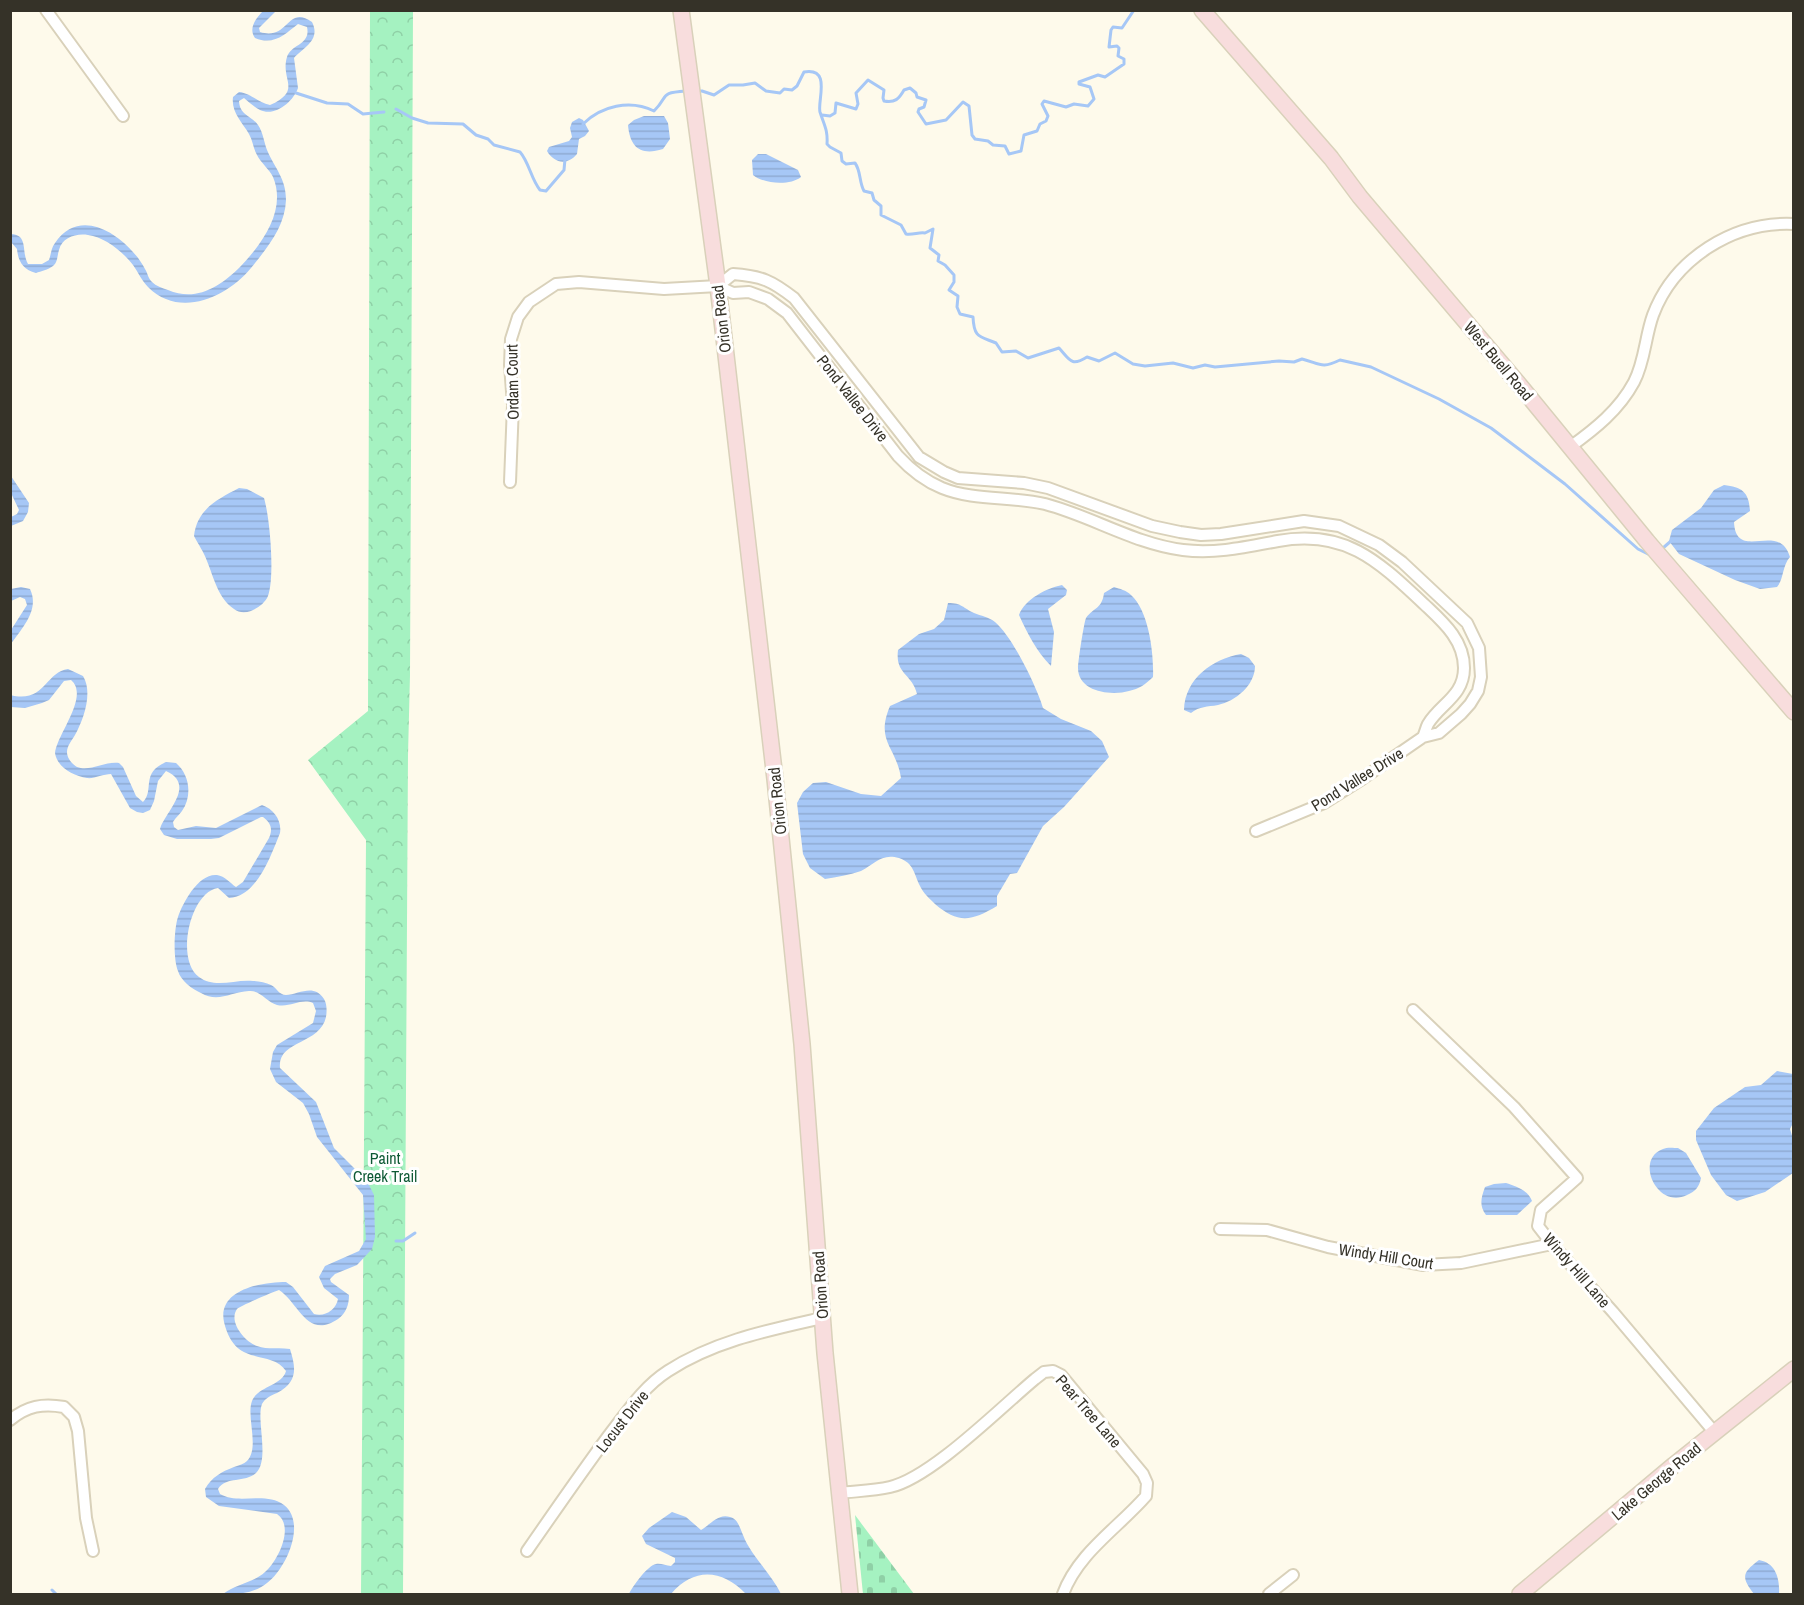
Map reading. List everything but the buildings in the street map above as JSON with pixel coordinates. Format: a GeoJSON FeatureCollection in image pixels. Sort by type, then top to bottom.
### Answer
{"type":"FeatureCollection","features":[{"type":"Feature","properties":{"kind":"main road","name":"Orion Road"},"geometry":{"type":"LineString","coordinates":[[681,10],[718,286],[796,979],[822,1318],[850,1594]]}},
{"type":"Feature","properties":{"kind":"main road","name":"West Buell Road"},"geometry":{"type":"LineString","coordinates":[[1202,10],[1331,158],[1360,197],[1647,541],[1794,712]]}},
{"type":"Feature","properties":{"kind":"main road","name":"Lake George Road"},"geometry":{"type":"LineString","coordinates":[[1520,1594],[1794,1369]]}},
{"type":"Feature","properties":{"kind":"street"},"geometry":{"type":"LineString","coordinates":[[46,10],[123,116]]}},
{"type":"Feature","properties":{"kind":"street"},"geometry":{"type":"LineString","coordinates":[[1570,447],[1594,430],[1623,400],[1635,381],[1652,317],[1659,301],[1688,262],[1702,250],[1737,233],[1779,223],[1794,224]]}},
{"type":"Feature","properties":{"kind":"street","name":"Pond Vallee Drive"},"geometry":{"type":"LineString","coordinates":[[1256,831],[1323,803],[1423,737],[1439,733],[1470,704],[1478,691],[1482,663],[1475,637],[1467,623],[1380,545],[1360,535],[1322,522],[1304,521],[1221,534],[1180,532],[1152,526],[1082,500],[1024,483],[958,478],[919,457],[794,298],[774,283],[751,276],[733,274],[718,286],[734,293],[749,292],[768,299],[787,313],[902,460],[914,472],[941,488],[968,495],[1023,500],[1077,515],[1150,542],[1179,549],[1208,551],[1305,538],[1322,539],[1354,549],[1375,561],[1442,621],[1456,639],[1463,654],[1464,670],[1458,690],[1452,700],[1429,723],[1423,737]]}},
{"type":"Feature","properties":{"kind":"street"},"geometry":{"type":"LineString","coordinates":[[762,297],[766,280]]}},
{"type":"Feature","properties":{"kind":"street","name":"Ordam Court"},"geometry":{"type":"LineString","coordinates":[[510,482],[513,413],[511,339],[518,317],[529,302],[556,284],[579,282],[664,290],[718,286]]}},
{"type":"Feature","properties":{"kind":"street"},"geometry":{"type":"LineString","coordinates":[[803,334],[816,325]]}},
{"type":"Feature","properties":{"kind":"street"},"geometry":{"type":"LineString","coordinates":[[902,460],[914,451]]}},
{"type":"Feature","properties":{"kind":"street"},"geometry":{"type":"LineString","coordinates":[[1077,515],[1082,500]]}},
{"type":"Feature","properties":{"kind":"street"},"geometry":{"type":"LineString","coordinates":[[1205,535],[1208,551]]}},
{"type":"Feature","properties":{"kind":"street"},"geometry":{"type":"LineString","coordinates":[[1396,578],[1406,566]]}},
{"type":"Feature","properties":{"kind":"street","name":"Windy Hill Lane"},"geometry":{"type":"LineString","coordinates":[[1413,1010],[1514,1107],[1577,1178],[1541,1210],[1539,1226],[1715,1433]]}},
{"type":"Feature","properties":{"kind":"street","name":"Windy Hill Court"},"geometry":{"type":"LineString","coordinates":[[1220,1229],[1267,1230],[1328,1247],[1423,1265],[1461,1263],[1552,1244]]}},
{"type":"Feature","properties":{"kind":"street","name":"Locust Drive"},"geometry":{"type":"LineString","coordinates":[[527,1551],[590,1462],[648,1386],[668,1371],[703,1352],[755,1333],[822,1318]]}},
{"type":"Feature","properties":{"kind":"street","name":"Pear Tree Lane"},"geometry":{"type":"LineString","coordinates":[[839,1493],[891,1487],[912,1478],[963,1440],[1044,1372],[1053,1371],[1061,1375],[1143,1474],[1147,1483],[1146,1496],[1136,1508],[1107,1533],[1079,1566],[1066,1585],[1063,1594]]}},
{"type":"Feature","properties":{"kind":"street"},"geometry":{"type":"LineString","coordinates":[[10,1420],[20,1412],[37,1405],[64,1407],[74,1417],[78,1431],[86,1518],[93,1551]]}},
{"type":"Feature","properties":{"kind":"street"},"geometry":{"type":"LineString","coordinates":[[1269,1594],[1293,1575]]}},
{"type":"Feature","properties":{"kind":"green space","name":"Paint Creek Trail"},"geometry":{"type":"Polygon","coordinates":[[[370,11],[413,11],[403,1594],[361,1594],[366,840],[308,760],[368,711],[370,11]]]}},
{"type":"Feature","properties":{"kind":"green space"},"geometry":{"type":"Polygon","coordinates":[[[855,1515],[914,1594],[863,1594],[855,1515]]]}},
{"type":"Feature","properties":{"kind":"water"},"geometry":{"type":"Polygon","coordinates":[[[264,10],[276,11],[259,28],[260,32],[277,32],[297,17],[312,22],[314,34],[310,43],[294,58],[298,88],[288,103],[277,110],[266,112],[244,98],[239,101],[241,110],[260,128],[286,192],[285,210],[279,228],[251,268],[229,288],[216,295],[188,303],[174,302],[161,297],[146,285],[124,255],[107,242],[94,236],[79,235],[67,239],[61,246],[56,263],[49,268],[36,273],[25,267],[20,261],[17,249],[11,242],[11,234],[20,237],[28,264],[42,264],[49,260],[54,245],[64,233],[83,225],[104,230],[124,243],[136,255],[152,282],[159,287],[178,293],[198,293],[207,290],[224,281],[240,267],[270,226],[275,214],[277,189],[273,177],[259,158],[249,134],[235,112],[233,97],[239,92],[270,105],[280,100],[288,89],[287,57],[292,49],[303,41],[307,33],[307,27],[298,24],[274,40],[255,38],[253,27],[264,10]]]}},
{"type":"Feature","properties":{"kind":"water"},"geometry":{"type":"Polygon","coordinates":[[[644,116],[664,116],[668,123],[670,139],[663,149],[643,151],[634,145],[628,125],[644,116]]]}},
{"type":"Feature","properties":{"kind":"water"},"geometry":{"type":"Polygon","coordinates":[[[579,118],[583,120],[589,131],[579,139],[577,154],[561,162],[553,158],[547,151],[549,147],[569,141],[572,137],[570,128],[572,122],[579,118]]]}},
{"type":"Feature","properties":{"kind":"water"},"geometry":{"type":"Polygon","coordinates":[[[758,154],[766,154],[798,170],[801,177],[784,183],[758,178],[753,175],[752,160],[758,154]]]}},
{"type":"Feature","properties":{"kind":"water"},"geometry":{"type":"Polygon","coordinates":[[[11,476],[29,503],[28,512],[23,521],[11,526],[11,517],[19,510],[11,493],[11,476]]]}},
{"type":"Feature","properties":{"kind":"water"},"geometry":{"type":"Polygon","coordinates":[[[1724,485],[1740,489],[1748,499],[1750,511],[1734,522],[1737,534],[1742,540],[1768,540],[1785,547],[1790,557],[1777,587],[1760,589],[1735,580],[1679,554],[1669,541],[1672,530],[1701,508],[1714,490],[1724,485]]]}},
{"type":"Feature","properties":{"kind":"water"},"geometry":{"type":"Polygon","coordinates":[[[239,488],[247,489],[264,498],[271,547],[268,596],[259,607],[244,612],[236,610],[224,599],[194,536],[199,519],[204,512],[216,501],[239,488]]]}},
{"type":"Feature","properties":{"kind":"water"},"geometry":{"type":"Polygon","coordinates":[[[1062,585],[1067,590],[1066,595],[1048,609],[1054,632],[1051,666],[1041,655],[1019,615],[1026,604],[1037,595],[1062,585]]]}},
{"type":"Feature","properties":{"kind":"water"},"geometry":{"type":"Polygon","coordinates":[[[21,587],[30,589],[33,604],[28,618],[11,644],[11,630],[27,605],[25,599],[20,597],[11,601],[11,589],[21,587]]]}},
{"type":"Feature","properties":{"kind":"water"},"geometry":{"type":"Polygon","coordinates":[[[1114,587],[1129,593],[1142,611],[1151,645],[1153,677],[1136,689],[1113,693],[1089,687],[1079,676],[1078,668],[1086,618],[1100,605],[1104,593],[1114,587]]]}},
{"type":"Feature","properties":{"kind":"water"},"geometry":{"type":"Polygon","coordinates":[[[948,603],[959,605],[995,622],[1009,638],[1023,662],[1043,708],[1061,719],[1091,731],[1102,741],[1109,757],[1064,807],[1043,826],[1017,873],[1010,874],[997,896],[997,906],[980,915],[965,918],[951,915],[935,904],[921,889],[911,866],[899,858],[883,858],[861,871],[825,879],[810,868],[803,854],[797,803],[803,792],[813,783],[826,782],[861,794],[881,796],[901,778],[886,736],[886,718],[890,706],[917,694],[912,682],[901,669],[898,650],[919,634],[934,629],[944,620],[948,603]]]}},
{"type":"Feature","properties":{"kind":"water"},"geometry":{"type":"Polygon","coordinates":[[[1241,654],[1249,658],[1255,666],[1252,680],[1238,696],[1225,703],[1201,708],[1191,713],[1184,710],[1189,688],[1202,672],[1220,660],[1241,654]]]}},
{"type":"Feature","properties":{"kind":"water"},"geometry":{"type":"Polygon","coordinates":[[[68,669],[83,676],[87,690],[84,714],[67,750],[69,759],[75,766],[87,768],[119,763],[136,796],[143,802],[153,771],[166,762],[176,763],[184,773],[188,785],[188,798],[182,811],[173,822],[174,827],[178,830],[196,826],[216,828],[262,805],[276,816],[280,824],[280,833],[262,873],[248,891],[229,898],[218,888],[208,892],[200,901],[193,913],[189,928],[188,956],[192,968],[205,981],[218,983],[258,981],[271,985],[284,995],[311,990],[316,991],[324,999],[327,1012],[322,1026],[316,1033],[285,1052],[280,1068],[316,1102],[334,1148],[367,1181],[374,1195],[375,1237],[372,1249],[357,1265],[335,1274],[330,1279],[349,1295],[341,1317],[327,1324],[319,1325],[311,1322],[279,1290],[237,1309],[235,1314],[239,1331],[252,1344],[265,1348],[290,1349],[294,1368],[289,1384],[267,1398],[262,1404],[260,1467],[252,1476],[226,1482],[218,1489],[220,1494],[227,1497],[277,1501],[291,1513],[294,1523],[291,1546],[281,1567],[267,1583],[246,1593],[223,1594],[260,1576],[270,1567],[285,1535],[282,1519],[277,1514],[219,1506],[206,1497],[205,1489],[217,1475],[247,1461],[251,1455],[253,1441],[252,1401],[259,1392],[280,1380],[286,1371],[271,1360],[253,1356],[236,1346],[229,1337],[224,1322],[224,1311],[234,1295],[244,1290],[254,1286],[286,1282],[293,1287],[314,1314],[326,1313],[332,1309],[338,1299],[324,1288],[319,1277],[325,1266],[359,1251],[366,1239],[363,1195],[317,1137],[303,1103],[276,1082],[270,1069],[273,1052],[277,1045],[313,1023],[316,1011],[313,1003],[277,1005],[253,991],[219,997],[207,996],[184,981],[176,966],[177,922],[188,897],[198,883],[210,876],[222,877],[236,887],[243,882],[269,838],[271,829],[268,822],[261,817],[219,838],[177,839],[164,835],[160,829],[179,791],[179,784],[175,777],[166,771],[158,781],[150,810],[143,813],[130,808],[111,774],[87,778],[62,767],[55,753],[75,705],[76,687],[71,680],[64,681],[49,700],[25,708],[11,707],[10,695],[22,697],[38,692],[60,671],[68,669]]]}},
{"type":"Feature","properties":{"kind":"water"},"geometry":{"type":"Polygon","coordinates":[[[1777,1071],[1793,1074],[1793,1123],[1790,1129],[1793,1139],[1793,1173],[1765,1192],[1737,1201],[1726,1195],[1711,1175],[1696,1140],[1696,1131],[1714,1108],[1745,1087],[1761,1085],[1777,1071]]]}},
{"type":"Feature","properties":{"kind":"water"},"geometry":{"type":"Polygon","coordinates":[[[1665,1148],[1678,1148],[1686,1153],[1701,1178],[1695,1190],[1676,1198],[1667,1196],[1659,1190],[1650,1172],[1650,1163],[1654,1154],[1665,1148]]]}},
{"type":"Feature","properties":{"kind":"water"},"geometry":{"type":"Polygon","coordinates":[[[1506,1183],[1518,1187],[1532,1201],[1517,1215],[1486,1215],[1481,1202],[1485,1187],[1506,1183]]]}},
{"type":"Feature","properties":{"kind":"water"},"geometry":{"type":"Polygon","coordinates":[[[672,1512],[686,1517],[701,1530],[722,1517],[726,1516],[735,1520],[751,1550],[781,1594],[746,1594],[727,1580],[708,1574],[689,1579],[671,1594],[629,1594],[633,1586],[653,1565],[671,1566],[675,1562],[675,1558],[646,1544],[642,1536],[649,1528],[672,1512]]]}},
{"type":"Feature","properties":{"kind":"water"},"geometry":{"type":"Polygon","coordinates":[[[1759,1560],[1769,1564],[1776,1572],[1779,1594],[1754,1594],[1747,1583],[1745,1576],[1749,1568],[1759,1560]]]}},
{"type":"Feature","properties":{"kind":"waterway"},"geometry":{"type":"LineString","coordinates":[[822,115],[830,116],[835,113],[836,103],[856,109],[858,104],[856,93],[868,80],[884,90],[884,101],[896,100],[904,90],[910,88],[917,97],[926,100],[924,107],[918,112],[926,124],[946,120],[963,102],[969,106],[972,135],[975,139],[1005,146],[1009,154],[1021,151],[1024,135],[1037,131],[1040,124],[1046,121],[1048,116],[1042,104],[1044,101],[1066,107],[1074,104],[1088,106],[1094,99],[1090,87],[1079,84],[1079,82],[1098,75],[1105,77],[1124,64],[1124,59],[1118,56],[1119,48],[1109,47],[1111,30],[1113,27],[1122,28],[1134,10]]}},
{"type":"Feature","properties":{"kind":"waterway"},"geometry":{"type":"LineString","coordinates":[[695,91],[714,95],[729,85],[755,83],[766,91],[780,93],[784,89],[792,90],[797,86],[804,72],[813,72],[818,75],[821,80],[820,112],[826,131],[827,144],[841,153],[842,161],[846,164],[855,163],[864,191],[872,193],[874,200],[881,206],[881,215],[901,225],[906,234],[925,233],[933,229],[930,248],[939,255],[938,261],[954,275],[954,282],[949,290],[958,296],[957,307],[960,314],[973,317],[976,333],[996,343],[1002,352],[1016,351],[1028,358],[1059,348],[1068,359],[1074,362],[1087,357],[1099,361],[1115,353],[1133,364],[1145,366],[1173,363],[1193,368],[1205,365],[1215,367],[1279,361],[1294,362],[1302,359],[1321,365],[1340,360],[1371,367],[1439,399],[1491,428],[1565,484],[1638,549],[1652,556]]}},
{"type":"Feature","properties":{"kind":"waterway"},"geometry":{"type":"LineString","coordinates":[[583,124],[598,113],[616,106],[635,105],[654,111],[668,94],[686,91]]}},
{"type":"Feature","properties":{"kind":"waterway"},"geometry":{"type":"LineString","coordinates":[[296,93],[327,103],[348,104],[363,114],[384,112]]}},
{"type":"Feature","properties":{"kind":"waterway"},"geometry":{"type":"LineString","coordinates":[[396,109],[412,118],[428,123],[463,124],[476,135],[488,139],[494,145],[520,152],[540,190],[546,191],[564,170],[565,159]]}},
{"type":"Feature","properties":{"kind":"waterway"},"geometry":{"type":"LineString","coordinates":[[1663,548],[1671,541]]}},
{"type":"Feature","properties":{"kind":"waterway"},"geometry":{"type":"LineString","coordinates":[[396,1241],[403,1241],[415,1233]]}},
{"type":"Feature","properties":{"kind":"waterway"},"geometry":{"type":"LineString","coordinates":[[52,1590],[56,1594]]}}]}
